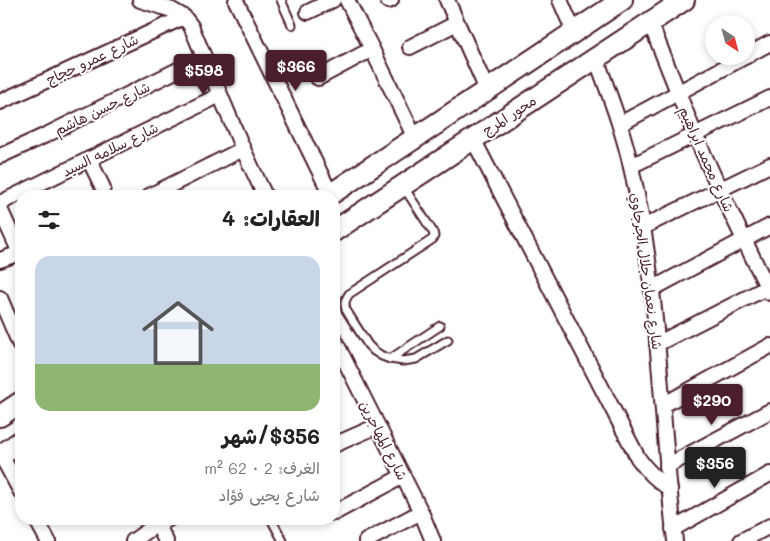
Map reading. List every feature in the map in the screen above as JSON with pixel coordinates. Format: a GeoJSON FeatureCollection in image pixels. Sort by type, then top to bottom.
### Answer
{"type":"FeatureCollection","features":[{"type":"Feature","properties":{"kind":"main road"},"geometry":{"type":"LineString","coordinates":[[337,190],[622,0]]}},
{"type":"Feature","properties":{"kind":"main road","name":"محور المرج"},"geometry":{"type":"LineString","coordinates":[[340,227],[684,0]]}},
{"type":"Feature","properties":{"kind":"main road"},"geometry":{"type":"LineString","coordinates":[[0,416],[15,406]]}},
{"type":"Feature","properties":{"kind":"main road"},"geometry":{"type":"LineString","coordinates":[[0,455],[15,445]]}},
{"type":"Feature","properties":{"kind":"street"},"geometry":{"type":"LineString","coordinates":[[140,0],[158,2],[184,17],[191,26],[262,190]]}},
{"type":"Feature","properties":{"kind":"street"},"geometry":{"type":"LineString","coordinates":[[308,12],[333,0]]}},
{"type":"Feature","properties":{"kind":"street"},"geometry":{"type":"LineString","coordinates":[[347,0],[415,138]]}},
{"type":"Feature","properties":{"kind":"street"},"geometry":{"type":"LineString","coordinates":[[446,0],[487,90]]}},
{"type":"Feature","properties":{"kind":"street"},"geometry":{"type":"LineString","coordinates":[[560,0],[574,32]]}},
{"type":"Feature","properties":{"kind":"street"},"geometry":{"type":"LineString","coordinates":[[236,1],[327,190]]}},
{"type":"Feature","properties":{"kind":"street","name":"شارع عمرو حجاج"},"geometry":{"type":"LineString","coordinates":[[1,100],[184,17]]}},
{"type":"Feature","properties":{"kind":"street","name":"شارع محمد ابراهيم"},"geometry":{"type":"LineString","coordinates":[[650,22],[695,134],[720,190],[769,289]]}},
{"type":"Feature","properties":{"kind":"street"},"geometry":{"type":"LineString","coordinates":[[410,47],[457,23]]}},
{"type":"Feature","properties":{"kind":"street"},"geometry":{"type":"LineString","coordinates":[[755,51],[770,43]]}},
{"type":"Feature","properties":{"kind":"street"},"geometry":{"type":"LineString","coordinates":[[318,78],[372,49]]}},
{"type":"Feature","properties":{"kind":"street","name":"شارع حسن هاشم"},"geometry":{"type":"LineString","coordinates":[[0,156],[204,57]]}},
{"type":"Feature","properties":{"kind":"street","name":"شارع نعمان جلال الجرجاوي"},"geometry":{"type":"LineString","coordinates":[[596,58],[620,124],[631,166],[643,227],[652,288],[674,535]]}},
{"type":"Feature","properties":{"kind":"street"},"geometry":{"type":"LineString","coordinates":[[620,124],[730,65]]}},
{"type":"Feature","properties":{"kind":"street","name":"شارع سلامه السيد"},"geometry":{"type":"LineString","coordinates":[[26,190],[220,95]]}},
{"type":"Feature","properties":{"kind":"street"},"geometry":{"type":"LineString","coordinates":[[631,166],[770,98]]}},
{"type":"Feature","properties":{"kind":"street"},"geometry":{"type":"LineString","coordinates":[[473,139],[638,458],[652,476],[670,489]]}},
{"type":"Feature","properties":{"kind":"street"},"geometry":{"type":"LineString","coordinates":[[161,190],[243,149]]}},
{"type":"Feature","properties":{"kind":"street"},"geometry":{"type":"LineString","coordinates":[[89,159],[103,188]]}},
{"type":"Feature","properties":{"kind":"street"},"geometry":{"type":"LineString","coordinates":[[643,227],[770,165]]}},
{"type":"Feature","properties":{"kind":"street","name":"شارع سلامه السيد"},"geometry":{"type":"LineString","coordinates":[[0,203],[15,196]]}},
{"type":"Feature","properties":{"kind":"street"},"geometry":{"type":"LineString","coordinates":[[0,209],[15,241]]}},
{"type":"Feature","properties":{"kind":"street"},"geometry":{"type":"LineString","coordinates":[[652,288],[770,226]]}},
{"type":"Feature","properties":{"kind":"street"},"geometry":{"type":"LineString","coordinates":[[0,260],[15,256]]}},
{"type":"Feature","properties":{"kind":"street"},"geometry":{"type":"LineString","coordinates":[[657,344],[769,289]]}},
{"type":"Feature","properties":{"kind":"street"},"geometry":{"type":"LineString","coordinates":[[0,298],[15,333]]}},
{"type":"Feature","properties":{"kind":"street"},"geometry":{"type":"LineString","coordinates":[[663,405],[770,346]]}},
{"type":"Feature","properties":{"kind":"street","name":"شارع المهاجرين"},"geometry":{"type":"LineString","coordinates":[[340,351],[434,541]]}},
{"type":"Feature","properties":{"kind":"street"},"geometry":{"type":"LineString","coordinates":[[667,466],[770,410]]}},
{"type":"Feature","properties":{"kind":"street"},"geometry":{"type":"LineString","coordinates":[[340,442],[377,426]]}},
{"type":"Feature","properties":{"kind":"street"},"geometry":{"type":"LineString","coordinates":[[0,455],[15,481]]}},
{"type":"Feature","properties":{"kind":"street"},"geometry":{"type":"LineString","coordinates":[[661,541],[674,535],[770,474]]}},
{"type":"Feature","properties":{"kind":"street"},"geometry":{"type":"LineString","coordinates":[[340,510],[403,476]]}},
{"type":"Feature","properties":{"kind":"street"},"geometry":{"type":"LineString","coordinates":[[366,541],[421,512]]}},
{"type":"Feature","properties":{"kind":"street"},"geometry":{"type":"LineString","coordinates":[[39,525],[48,541]]}},
{"type":"Feature","properties":{"kind":"street"},"geometry":{"type":"LineString","coordinates":[[133,541],[153,525]]}},
{"type":"Feature","properties":{"kind":"street"},"geometry":{"type":"LineString","coordinates":[[157,525],[166,541]]}},
{"type":"Feature","properties":{"kind":"street"},"geometry":{"type":"LineString","coordinates":[[741,541],[770,526]]}},
{"type":"Feature","properties":{"kind":"lane"},"geometry":{"type":"LineString","coordinates":[[281,0],[292,25]]}},
{"type":"Feature","properties":{"kind":"lane"},"geometry":{"type":"LineString","coordinates":[[402,186],[433,232],[433,239],[349,294],[344,304],[368,344],[374,351],[390,359],[403,361],[416,359],[448,340]]}},
{"type":"Feature","properties":{"kind":"lane"},"geometry":{"type":"LineString","coordinates":[[390,359],[440,326]]}},
{"type":"Feature","properties":{"kind":"lane"},"geometry":{"type":"LineString","coordinates":[[275,525],[283,541]]}}]}
